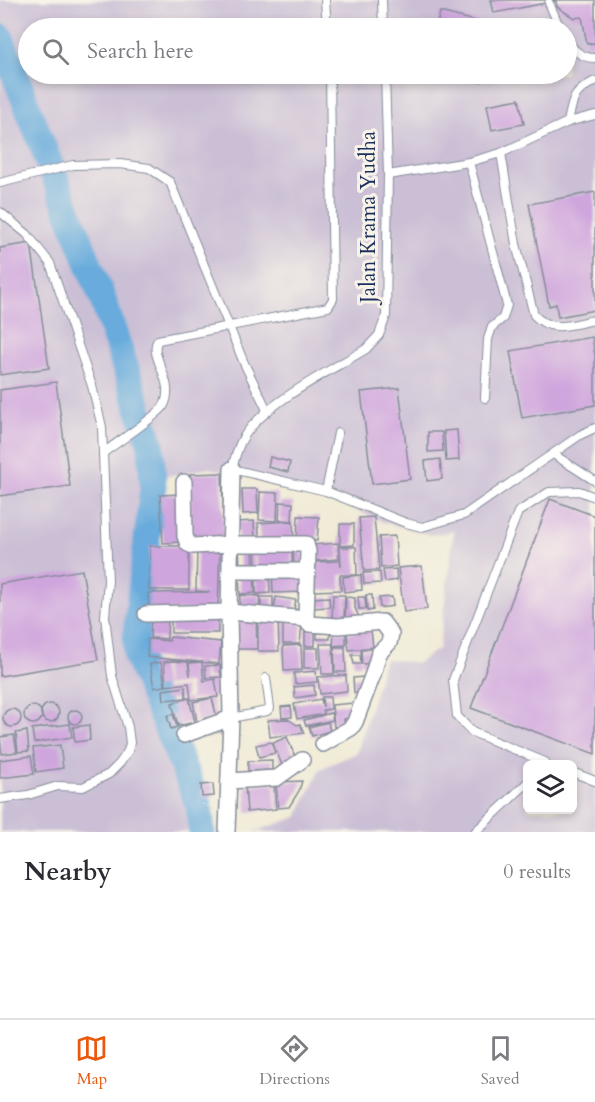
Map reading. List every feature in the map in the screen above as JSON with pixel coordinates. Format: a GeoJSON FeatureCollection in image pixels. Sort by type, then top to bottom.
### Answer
{"type":"FeatureCollection","features":[{"type":"Feature","properties":{"kind":"street"},"geometry":{"type":"LineString","coordinates":[[227,832],[231,718],[229,612],[232,469]]}},
{"type":"Feature","properties":{"kind":"street"},"geometry":{"type":"LineString","coordinates":[[184,482],[185,536],[188,544],[193,546],[306,544],[308,551],[306,619],[309,624],[338,626],[382,622],[391,634],[389,643],[379,653],[351,728],[323,744]]}},
{"type":"Feature","properties":{"kind":"street"},"geometry":{"type":"LineString","coordinates":[[230,571],[307,571]]}},
{"type":"Feature","properties":{"kind":"street"},"geometry":{"type":"LineString","coordinates":[[146,614],[229,612],[306,619]]}},
{"type":"Feature","properties":{"kind":"street"},"geometry":{"type":"LineString","coordinates":[[184,735],[231,718]]}},
{"type":"Feature","properties":{"kind":"street"},"geometry":{"type":"LineString","coordinates":[[229,781],[278,778],[302,760]]}},
{"type":"Feature","properties":{"kind":"lane"},"geometry":{"type":"LineString","coordinates":[[325,0],[326,18]]}},
{"type":"Feature","properties":{"kind":"lane"},"geometry":{"type":"LineString","coordinates":[[382,0],[383,18]]}},
{"type":"Feature","properties":{"kind":"lane"},"geometry":{"type":"LineString","coordinates":[[549,3],[556,18]]}},
{"type":"Feature","properties":{"kind":"lane"},"geometry":{"type":"LineString","coordinates":[[577,52],[582,56],[595,58]]}},
{"type":"Feature","properties":{"kind":"lane"},"geometry":{"type":"LineString","coordinates":[[568,122],[573,98],[580,89],[595,81]]}},
{"type":"Feature","properties":{"kind":"lane"},"geometry":{"type":"LineString","coordinates":[[103,453],[162,409],[169,391],[155,348],[158,340],[315,311],[328,307],[333,299],[330,84]]}},
{"type":"Feature","properties":{"kind":"lane","name":"Jalan Krama Yudha"},"geometry":{"type":"LineString","coordinates":[[232,469],[236,451],[243,437],[267,410],[366,349],[379,335],[386,316],[388,175],[385,84]]}},
{"type":"Feature","properties":{"kind":"lane"},"geometry":{"type":"LineString","coordinates":[[388,175],[469,162],[501,153],[568,122],[595,115]]}},
{"type":"Feature","properties":{"kind":"lane"},"geometry":{"type":"LineString","coordinates":[[501,153],[516,244],[534,315],[542,324],[552,327],[595,320]]}},
{"type":"Feature","properties":{"kind":"lane"},"geometry":{"type":"LineString","coordinates":[[469,162],[507,305],[503,318],[492,327],[488,339],[485,398]]}},
{"type":"Feature","properties":{"kind":"lane"},"geometry":{"type":"LineString","coordinates":[[4,182],[73,165],[120,164],[149,168],[170,182],[229,327],[267,410]]}},
{"type":"Feature","properties":{"kind":"lane"},"geometry":{"type":"LineString","coordinates":[[0,212],[27,234],[50,263],[92,386],[102,427],[108,581],[106,626],[112,676],[128,727],[130,743],[120,763],[109,774],[83,787],[58,786],[28,795],[0,799]]}},
{"type":"Feature","properties":{"kind":"lane"},"geometry":{"type":"LineString","coordinates":[[232,469],[326,490],[406,523],[422,527],[464,515],[580,435],[595,428]]}},
{"type":"Feature","properties":{"kind":"lane"},"geometry":{"type":"LineString","coordinates":[[326,490],[338,433]]}},
{"type":"Feature","properties":{"kind":"lane"},"geometry":{"type":"LineString","coordinates":[[553,454],[595,481]]}},
{"type":"Feature","properties":{"kind":"lane"},"geometry":{"type":"LineString","coordinates":[[538,760],[472,732],[457,716],[453,680],[518,512],[549,492],[579,491],[595,497]]}},
{"type":"Feature","properties":{"kind":"lane"},"geometry":{"type":"LineString","coordinates":[[231,718],[267,711],[270,708],[266,678]]}},
{"type":"Feature","properties":{"kind":"lane"},"geometry":{"type":"LineString","coordinates":[[577,774],[595,781]]}},
{"type":"Feature","properties":{"kind":"lane"},"geometry":{"type":"LineString","coordinates":[[475,832],[523,787]]}},
{"type":"Feature","properties":{"kind":"shaded area"},"geometry":{"type":"Polygon","coordinates":[[[0,0],[595,0],[595,832],[253,832],[297,817],[320,769],[357,753],[385,659],[418,663],[439,648],[454,531],[431,535],[383,522],[317,493],[209,468],[158,478],[141,599],[145,661],[193,781],[201,832],[0,832],[0,0]]]}},
{"type":"Feature","properties":{"kind":"building"},"geometry":{"type":"Polygon","coordinates":[[[491,0],[595,0],[595,43],[587,44],[582,17],[574,18],[557,7],[556,1],[494,13],[491,0]]]}},
{"type":"Feature","properties":{"kind":"building"},"geometry":{"type":"Polygon","coordinates":[[[440,12],[464,18],[438,18],[440,12]]]}},
{"type":"Feature","properties":{"kind":"building"},"geometry":{"type":"Polygon","coordinates":[[[519,99],[524,124],[492,130],[487,105],[519,99]]]}},
{"type":"Feature","properties":{"kind":"building"},"geometry":{"type":"Polygon","coordinates":[[[595,192],[595,310],[558,317],[556,304],[549,306],[529,204],[595,192]]]}},
{"type":"Feature","properties":{"kind":"building"},"geometry":{"type":"Polygon","coordinates":[[[31,243],[49,368],[0,375],[0,248],[31,243]]]}},
{"type":"Feature","properties":{"kind":"building"},"geometry":{"type":"Polygon","coordinates":[[[592,337],[595,356],[595,405],[522,418],[510,351],[592,337]]]}},
{"type":"Feature","properties":{"kind":"building"},"geometry":{"type":"Polygon","coordinates":[[[56,382],[70,486],[0,496],[0,390],[56,382]]]}},
{"type":"Feature","properties":{"kind":"building"},"geometry":{"type":"Polygon","coordinates":[[[399,388],[410,479],[372,484],[361,392],[399,388]]]}},
{"type":"Feature","properties":{"kind":"building"},"geometry":{"type":"Polygon","coordinates":[[[457,430],[459,460],[446,461],[444,431],[457,430]]]}},
{"type":"Feature","properties":{"kind":"building"},"geometry":{"type":"Polygon","coordinates":[[[428,432],[442,432],[443,451],[428,452],[428,432]]]}},
{"type":"Feature","properties":{"kind":"building"},"geometry":{"type":"Polygon","coordinates":[[[270,457],[290,462],[288,472],[268,467],[270,457]]]}},
{"type":"Feature","properties":{"kind":"building"},"geometry":{"type":"Polygon","coordinates":[[[440,459],[442,479],[427,481],[425,461],[440,459]]]}},
{"type":"Feature","properties":{"kind":"building"},"geometry":{"type":"Polygon","coordinates":[[[222,473],[224,539],[192,540],[190,474],[222,473]]]}},
{"type":"Feature","properties":{"kind":"building"},"geometry":{"type":"Polygon","coordinates":[[[242,489],[257,489],[258,513],[243,514],[242,489]]]}},
{"type":"Feature","properties":{"kind":"building"},"geometry":{"type":"Polygon","coordinates":[[[260,492],[278,493],[277,521],[259,520],[260,492]]]}},
{"type":"Feature","properties":{"kind":"building"},"geometry":{"type":"Polygon","coordinates":[[[181,494],[184,542],[163,543],[160,495],[181,494]]]}},
{"type":"Feature","properties":{"kind":"building"},"geometry":{"type":"Polygon","coordinates":[[[550,499],[595,516],[595,754],[471,708],[550,499]]]}},
{"type":"Feature","properties":{"kind":"building"},"geometry":{"type":"Polygon","coordinates":[[[280,502],[293,503],[292,521],[279,520],[280,502]]]}},
{"type":"Feature","properties":{"kind":"building"},"geometry":{"type":"Polygon","coordinates":[[[298,516],[319,517],[317,541],[297,540],[298,516]]]}},
{"type":"Feature","properties":{"kind":"building"},"geometry":{"type":"Polygon","coordinates":[[[374,517],[379,570],[364,571],[359,518],[374,517]]]}},
{"type":"Feature","properties":{"kind":"building"},"geometry":{"type":"Polygon","coordinates":[[[254,521],[255,539],[238,540],[237,522],[254,521]]]}},
{"type":"Feature","properties":{"kind":"building"},"geometry":{"type":"Polygon","coordinates":[[[293,521],[294,539],[260,541],[258,523],[293,521]]]}},
{"type":"Feature","properties":{"kind":"building"},"geometry":{"type":"Polygon","coordinates":[[[340,524],[354,524],[354,545],[340,546],[340,524]]]}},
{"type":"Feature","properties":{"kind":"building"},"geometry":{"type":"Polygon","coordinates":[[[395,536],[397,566],[381,568],[379,537],[395,536]]]}},
{"type":"Feature","properties":{"kind":"building"},"geometry":{"type":"Polygon","coordinates":[[[338,543],[339,559],[313,561],[312,545],[338,543]]]}},
{"type":"Feature","properties":{"kind":"building"},"geometry":{"type":"Polygon","coordinates":[[[253,545],[254,569],[240,569],[239,546],[253,545]]]}},
{"type":"Feature","properties":{"kind":"building"},"geometry":{"type":"Polygon","coordinates":[[[150,546],[189,546],[189,590],[149,590],[150,546]]]}},
{"type":"Feature","properties":{"kind":"building"},"geometry":{"type":"Polygon","coordinates":[[[292,546],[292,568],[256,569],[255,547],[292,546]]]}},
{"type":"Feature","properties":{"kind":"building"},"geometry":{"type":"Polygon","coordinates":[[[293,547],[303,547],[304,567],[294,568],[293,547]]]}},
{"type":"Feature","properties":{"kind":"building"},"geometry":{"type":"Polygon","coordinates":[[[340,547],[356,547],[357,575],[340,575],[341,590],[313,591],[312,562],[340,561],[341,567],[340,547]]]}},
{"type":"Feature","properties":{"kind":"building"},"geometry":{"type":"Polygon","coordinates":[[[197,548],[220,548],[218,610],[149,611],[148,593],[210,592],[196,591],[197,548]]]}},
{"type":"Feature","properties":{"kind":"building"},"geometry":{"type":"Polygon","coordinates":[[[422,566],[427,609],[404,612],[398,568],[422,566]]]}},
{"type":"Feature","properties":{"kind":"building"},"geometry":{"type":"Polygon","coordinates":[[[396,569],[397,580],[385,582],[383,570],[396,569]]]}},
{"type":"Feature","properties":{"kind":"building"},"geometry":{"type":"Polygon","coordinates":[[[82,570],[98,660],[0,676],[0,584],[82,570]]]}},
{"type":"Feature","properties":{"kind":"building"},"geometry":{"type":"Polygon","coordinates":[[[254,572],[255,593],[240,594],[239,573],[254,572]]]}},
{"type":"Feature","properties":{"kind":"building"},"geometry":{"type":"Polygon","coordinates":[[[269,572],[270,593],[256,594],[256,573],[269,572]]]}},
{"type":"Feature","properties":{"kind":"building"},"geometry":{"type":"Polygon","coordinates":[[[304,572],[304,592],[273,593],[272,573],[304,572]]]}},
{"type":"Feature","properties":{"kind":"building"},"geometry":{"type":"Polygon","coordinates":[[[380,572],[381,583],[364,584],[363,573],[380,572]]]}},
{"type":"Feature","properties":{"kind":"building"},"geometry":{"type":"Polygon","coordinates":[[[361,575],[362,590],[344,592],[343,577],[361,575]]]}},
{"type":"Feature","properties":{"kind":"building"},"geometry":{"type":"Polygon","coordinates":[[[240,595],[260,596],[259,611],[239,611],[240,595]]]}},
{"type":"Feature","properties":{"kind":"building"},"geometry":{"type":"Polygon","coordinates":[[[333,595],[345,595],[344,622],[332,621],[333,595]]]}},
{"type":"Feature","properties":{"kind":"building"},"geometry":{"type":"Polygon","coordinates":[[[366,595],[372,595],[373,610],[367,611],[366,595]]]}},
{"type":"Feature","properties":{"kind":"building"},"geometry":{"type":"Polygon","coordinates":[[[261,597],[273,597],[273,611],[261,611],[261,597]]]}},
{"type":"Feature","properties":{"kind":"building"},"geometry":{"type":"Polygon","coordinates":[[[276,597],[296,600],[294,609],[303,610],[286,613],[274,611],[276,597]]]}},
{"type":"Feature","properties":{"kind":"building"},"geometry":{"type":"Polygon","coordinates":[[[329,597],[330,607],[312,608],[312,598],[329,597]]]}},
{"type":"Feature","properties":{"kind":"building"},"geometry":{"type":"Polygon","coordinates":[[[346,597],[355,598],[355,608],[359,617],[345,621],[346,597]]]}},
{"type":"Feature","properties":{"kind":"building"},"geometry":{"type":"Polygon","coordinates":[[[358,597],[365,597],[366,609],[359,609],[358,597]]]}},
{"type":"Feature","properties":{"kind":"building"},"geometry":{"type":"Polygon","coordinates":[[[392,597],[393,606],[380,608],[379,598],[392,597]]]}},
{"type":"Feature","properties":{"kind":"building"},"geometry":{"type":"Polygon","coordinates":[[[218,614],[218,633],[171,633],[171,615],[218,614]]]}},
{"type":"Feature","properties":{"kind":"building"},"geometry":{"type":"Polygon","coordinates":[[[151,615],[168,615],[167,639],[150,638],[151,615]]]}},
{"type":"Feature","properties":{"kind":"building"},"geometry":{"type":"Polygon","coordinates":[[[237,617],[256,617],[257,649],[237,649],[237,617]]]}},
{"type":"Feature","properties":{"kind":"building"},"geometry":{"type":"Polygon","coordinates":[[[258,618],[278,618],[279,651],[258,651],[258,618]]]}},
{"type":"Feature","properties":{"kind":"building"},"geometry":{"type":"Polygon","coordinates":[[[283,620],[302,623],[300,644],[283,644],[283,620]]]}},
{"type":"Feature","properties":{"kind":"building"},"geometry":{"type":"Polygon","coordinates":[[[305,629],[315,629],[315,646],[305,646],[305,629]]]}},
{"type":"Feature","properties":{"kind":"building"},"geometry":{"type":"Polygon","coordinates":[[[371,630],[373,647],[349,650],[347,633],[371,630]]]}},
{"type":"Feature","properties":{"kind":"building"},"geometry":{"type":"Polygon","coordinates":[[[334,632],[346,632],[346,645],[333,646],[334,632]]]}},
{"type":"Feature","properties":{"kind":"building"},"geometry":{"type":"Polygon","coordinates":[[[317,633],[330,633],[330,639],[317,639],[317,633]]]}},
{"type":"Feature","properties":{"kind":"building"},"geometry":{"type":"Polygon","coordinates":[[[170,637],[221,642],[219,664],[147,657],[148,639],[169,641],[170,637]]]}},
{"type":"Feature","properties":{"kind":"building"},"geometry":{"type":"Polygon","coordinates":[[[320,644],[333,644],[334,674],[322,674],[320,644]]]}},
{"type":"Feature","properties":{"kind":"building"},"geometry":{"type":"Polygon","coordinates":[[[301,645],[302,670],[284,671],[283,646],[301,645]]]}},
{"type":"Feature","properties":{"kind":"building"},"geometry":{"type":"Polygon","coordinates":[[[334,647],[345,647],[346,672],[335,672],[334,647]]]}},
{"type":"Feature","properties":{"kind":"building"},"geometry":{"type":"Polygon","coordinates":[[[304,648],[318,648],[319,668],[304,668],[304,648]]]}},
{"type":"Feature","properties":{"kind":"building"},"geometry":{"type":"Polygon","coordinates":[[[374,649],[375,663],[362,664],[361,650],[374,649]]]}},
{"type":"Feature","properties":{"kind":"building"},"geometry":{"type":"Polygon","coordinates":[[[352,655],[360,655],[361,664],[354,664],[352,655]]]}},
{"type":"Feature","properties":{"kind":"building"},"geometry":{"type":"Polygon","coordinates":[[[161,662],[165,686],[154,688],[150,664],[161,662]]]}},
{"type":"Feature","properties":{"kind":"building"},"geometry":{"type":"Polygon","coordinates":[[[164,662],[188,662],[190,676],[189,663],[202,662],[204,681],[215,679],[218,697],[191,700],[189,683],[166,686],[164,662]]]}},
{"type":"Feature","properties":{"kind":"building"},"geometry":{"type":"Polygon","coordinates":[[[220,665],[221,677],[206,678],[205,666],[220,665]]]}},
{"type":"Feature","properties":{"kind":"building"},"geometry":{"type":"Polygon","coordinates":[[[316,671],[317,682],[295,684],[294,673],[316,671]]]}},
{"type":"Feature","properties":{"kind":"building"},"geometry":{"type":"Polygon","coordinates":[[[346,675],[347,691],[320,694],[318,677],[346,675]]]}},
{"type":"Feature","properties":{"kind":"building"},"geometry":{"type":"Polygon","coordinates":[[[363,677],[364,693],[354,693],[353,678],[363,677]]]}},
{"type":"Feature","properties":{"kind":"building"},"geometry":{"type":"Polygon","coordinates":[[[314,685],[315,695],[295,698],[294,687],[314,685]]]}},
{"type":"Feature","properties":{"kind":"building"},"geometry":{"type":"Polygon","coordinates":[[[185,687],[186,698],[164,700],[163,690],[185,687]]]}},
{"type":"Feature","properties":{"kind":"building"},"geometry":{"type":"Polygon","coordinates":[[[322,697],[330,697],[331,709],[323,710],[324,714],[297,719],[294,704],[321,699],[323,707],[322,697]]]}},
{"type":"Feature","properties":{"kind":"building"},"geometry":{"type":"Polygon","coordinates":[[[189,698],[195,722],[178,726],[172,703],[189,698]]]}},
{"type":"Feature","properties":{"kind":"building"},"geometry":{"type":"Polygon","coordinates":[[[212,698],[217,718],[197,722],[193,702],[212,698]]]}},
{"type":"Feature","properties":{"kind":"building"},"geometry":{"type":"Polygon","coordinates":[[[354,703],[356,717],[344,719],[345,726],[334,727],[332,705],[354,703]]]}},
{"type":"Feature","properties":{"kind":"building"},"geometry":{"type":"Polygon","coordinates":[[[50,704],[56,707],[59,713],[56,719],[50,722],[44,719],[41,713],[44,707],[50,704]]]}},
{"type":"Feature","properties":{"kind":"building"},"geometry":{"type":"Polygon","coordinates":[[[33,706],[39,709],[42,715],[39,721],[33,724],[27,721],[24,715],[27,709],[33,706]]]}},
{"type":"Feature","properties":{"kind":"building"},"geometry":{"type":"Polygon","coordinates":[[[291,706],[292,717],[282,718],[281,707],[291,706]]]}},
{"type":"Feature","properties":{"kind":"building"},"geometry":{"type":"Polygon","coordinates":[[[12,709],[18,712],[21,718],[18,724],[12,727],[6,724],[3,718],[6,712],[12,709]]]}},
{"type":"Feature","properties":{"kind":"building"},"geometry":{"type":"Polygon","coordinates":[[[75,710],[80,712],[82,717],[80,722],[75,724],[70,722],[68,717],[70,712],[75,710]]]}},
{"type":"Feature","properties":{"kind":"building"},"geometry":{"type":"Polygon","coordinates":[[[331,713],[333,720],[306,726],[304,720],[331,713]]]}},
{"type":"Feature","properties":{"kind":"building"},"geometry":{"type":"Polygon","coordinates":[[[173,714],[177,727],[171,729],[167,716],[173,714]]]}},
{"type":"Feature","properties":{"kind":"building"},"geometry":{"type":"Polygon","coordinates":[[[288,719],[297,725],[300,724],[304,733],[270,737],[268,720],[288,719]]]}},
{"type":"Feature","properties":{"kind":"building"},"geometry":{"type":"Polygon","coordinates":[[[328,722],[330,731],[312,736],[309,727],[328,722]]]}},
{"type":"Feature","properties":{"kind":"building"},"geometry":{"type":"Polygon","coordinates":[[[70,724],[72,737],[34,743],[32,729],[70,724]]]}},
{"type":"Feature","properties":{"kind":"building"},"geometry":{"type":"Polygon","coordinates":[[[89,725],[90,740],[75,742],[73,727],[89,725]]]}},
{"type":"Feature","properties":{"kind":"building"},"geometry":{"type":"Polygon","coordinates":[[[27,731],[29,751],[18,752],[16,733],[27,731]]]}},
{"type":"Feature","properties":{"kind":"building"},"geometry":{"type":"Polygon","coordinates":[[[14,735],[17,752],[2,754],[0,737],[14,735]]]}},
{"type":"Feature","properties":{"kind":"building"},"geometry":{"type":"Polygon","coordinates":[[[287,737],[296,759],[282,765],[273,743],[287,737]]]}},
{"type":"Feature","properties":{"kind":"building"},"geometry":{"type":"Polygon","coordinates":[[[271,742],[275,753],[259,757],[256,745],[271,742]]]}},
{"type":"Feature","properties":{"kind":"building"},"geometry":{"type":"Polygon","coordinates":[[[60,745],[63,768],[36,772],[33,748],[60,745]]]}},
{"type":"Feature","properties":{"kind":"building"},"geometry":{"type":"Polygon","coordinates":[[[31,756],[34,774],[0,778],[0,760],[31,756]]]}},
{"type":"Feature","properties":{"kind":"building"},"geometry":{"type":"Polygon","coordinates":[[[272,760],[272,770],[248,771],[248,761],[272,760]]]}},
{"type":"Feature","properties":{"kind":"building"},"geometry":{"type":"Polygon","coordinates":[[[302,781],[289,807],[278,808],[276,782],[302,781]]]}},
{"type":"Feature","properties":{"kind":"building"},"geometry":{"type":"Polygon","coordinates":[[[274,783],[276,809],[247,812],[245,785],[274,783]]]}},
{"type":"Feature","properties":{"kind":"building"},"geometry":{"type":"Polygon","coordinates":[[[213,784],[214,796],[202,797],[201,785],[213,784]]]}},
{"type":"Feature","properties":{"kind":"waterway"},"geometry":{"type":"LineString","coordinates":[[0,37],[18,83]]}},
{"type":"Feature","properties":{"kind":"waterway"},"geometry":{"type":"LineString","coordinates":[[18,84],[103,300],[151,445],[153,488],[136,634],[137,657],[199,805],[202,832]]}}]}
